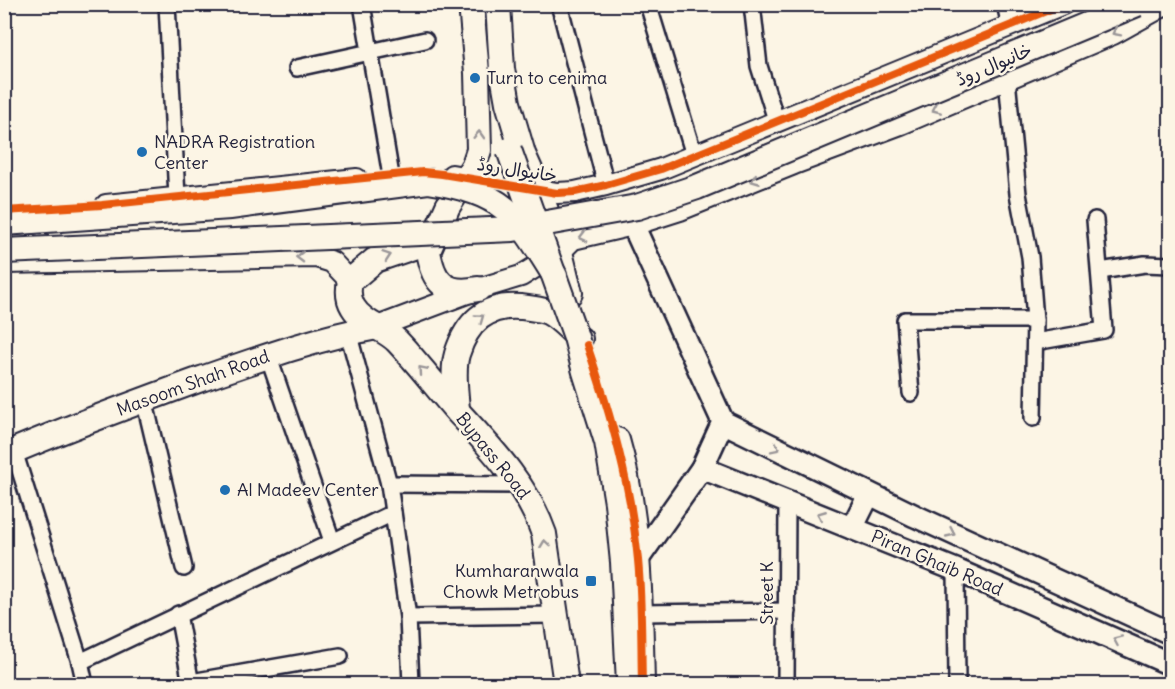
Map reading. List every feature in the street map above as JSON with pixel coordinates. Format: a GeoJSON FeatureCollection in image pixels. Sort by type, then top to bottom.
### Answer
{"type":"FeatureCollection","features":[{"type":"Feature","properties":{"kind":"main road"},"geometry":{"type":"LineString","coordinates":[[471,4],[480,125],[479,150],[474,165],[448,206],[428,251],[430,263],[439,282],[463,292],[478,289]]}},
{"type":"Feature","properties":{"kind":"main road"},"geometry":{"type":"LineString","coordinates":[[484,4],[486,44],[499,115],[524,194],[555,276],[607,442],[617,503],[623,562],[628,684]]}},
{"type":"Feature","properties":{"kind":"main road"},"geometry":{"type":"LineString","coordinates":[[498,4],[502,69],[508,103],[523,154],[539,190],[560,252],[566,283],[620,450],[638,559],[642,684]]}},
{"type":"Feature","properties":{"kind":"main road","name":"خانیوال روڈ"},"geometry":{"type":"LineString","coordinates":[[4,240],[288,224],[504,217],[608,202],[645,194],[716,169],[1100,4]]}},
{"type":"Feature","properties":{"kind":"main road","name":"خانیوال روڈ"},"geometry":{"type":"LineString","coordinates":[[4,251],[513,229],[637,207],[697,187],[1137,4]]}},
{"type":"Feature","properties":{"kind":"main road"},"geometry":{"type":"LineString","coordinates":[[4,223],[230,207],[428,181],[460,186],[502,205],[522,223],[555,276]]}},
{"type":"Feature","properties":{"kind":"main road"},"geometry":{"type":"LineString","coordinates":[[633,225],[723,422],[702,468],[638,559]]}},
{"type":"Feature","properties":{"kind":"main road"},"geometry":{"type":"LineString","coordinates":[[350,281],[375,260],[431,241]]}},
{"type":"Feature","properties":{"kind":"main road","name":"Bypass Road"},"geometry":{"type":"LineString","coordinates":[[350,281],[348,291],[353,307],[363,318],[395,339],[498,456],[536,511],[544,534],[566,684]]}},
{"type":"Feature","properties":{"kind":"main road"},"geometry":{"type":"LineString","coordinates":[[457,410],[454,375],[456,356],[465,334],[475,320],[492,310],[510,306],[549,313],[587,345]]}},
{"type":"Feature","properties":{"kind":"main road","name":"Masoom Shah Road"},"geometry":{"type":"LineString","coordinates":[[8,455],[144,399],[268,355],[348,332],[377,327]]}},
{"type":"Feature","properties":{"kind":"main road","name":"Piran Ghaib Road"},"geometry":{"type":"LineString","coordinates":[[723,422],[869,494],[1170,633]]}},
{"type":"Feature","properties":{"kind":"main road","name":"Piran Ghaib Road"},"geometry":{"type":"LineString","coordinates":[[702,468],[956,570],[1170,664]]}},
{"type":"Feature","properties":{"kind":"main road"},"geometry":{"type":"LineString","coordinates":[[852,528],[869,494]]}},
{"type":"Feature","properties":{"kind":"main road"},"geometry":{"type":"LineString","coordinates":[[1054,613],[1067,586]]}},
{"type":"Feature","properties":{"kind":"street"},"geometry":{"type":"LineString","coordinates":[[167,4],[177,197]]}},
{"type":"Feature","properties":{"kind":"street"},"geometry":{"type":"LineString","coordinates":[[362,4],[368,53],[391,176]]}},
{"type":"Feature","properties":{"kind":"street"},"geometry":{"type":"LineString","coordinates":[[560,4],[606,185]]}},
{"type":"Feature","properties":{"kind":"street"},"geometry":{"type":"LineString","coordinates":[[648,4],[694,155]]}},
{"type":"Feature","properties":{"kind":"street"},"geometry":{"type":"LineString","coordinates":[[752,4],[759,66],[777,123]]}},
{"type":"Feature","properties":{"kind":"street"},"geometry":{"type":"LineString","coordinates":[[1005,4],[1010,26]]}},
{"type":"Feature","properties":{"kind":"street","name":"خانیوال روڈ"},"geometry":{"type":"LineString","coordinates":[[4,211],[102,205],[423,172],[557,193],[575,192],[657,171],[1063,4]]}},
{"type":"Feature","properties":{"kind":"street"},"geometry":{"type":"LineString","coordinates":[[377,327],[478,289],[521,276],[560,252],[573,239],[668,214],[901,124],[1113,34],[1167,4]]}},
{"type":"Feature","properties":{"kind":"street"},"geometry":{"type":"LineString","coordinates":[[297,68],[425,40]]}},
{"type":"Feature","properties":{"kind":"street"},"geometry":{"type":"LineString","coordinates":[[1007,79],[1018,194],[1030,257],[1035,320],[1033,418]]}},
{"type":"Feature","properties":{"kind":"street"},"geometry":{"type":"LineString","coordinates":[[657,171],[686,173],[693,183],[693,194],[686,204],[668,214]]}},
{"type":"Feature","properties":{"kind":"street"},"geometry":{"type":"LineString","coordinates":[[1035,342],[1104,330],[1095,220]]}},
{"type":"Feature","properties":{"kind":"street"},"geometry":{"type":"LineString","coordinates":[[4,263],[316,257],[332,262],[350,281]]}},
{"type":"Feature","properties":{"kind":"street"},"geometry":{"type":"LineString","coordinates":[[1100,271],[1145,264],[1170,265]]}},
{"type":"Feature","properties":{"kind":"street"},"geometry":{"type":"LineString","coordinates":[[911,393],[905,320],[1035,320]]}},
{"type":"Feature","properties":{"kind":"street"},"geometry":{"type":"LineString","coordinates":[[348,332],[389,484],[408,617],[411,684]]}},
{"type":"Feature","properties":{"kind":"street"},"geometry":{"type":"LineString","coordinates":[[268,355],[332,541]]}},
{"type":"Feature","properties":{"kind":"street"},"geometry":{"type":"LineString","coordinates":[[144,399],[184,568]]}},
{"type":"Feature","properties":{"kind":"street"},"geometry":{"type":"LineString","coordinates":[[8,455],[80,662],[85,684]]}},
{"type":"Feature","properties":{"kind":"street"},"geometry":{"type":"LineString","coordinates":[[389,484],[520,485]]}},
{"type":"Feature","properties":{"kind":"street","name":"Street K"},"geometry":{"type":"LineString","coordinates":[[786,684],[787,502]]}},
{"type":"Feature","properties":{"kind":"street"},"geometry":{"type":"LineString","coordinates":[[80,662],[393,513]]}},
{"type":"Feature","properties":{"kind":"street"},"geometry":{"type":"LineString","coordinates":[[956,570],[957,684]]}},
{"type":"Feature","properties":{"kind":"street"},"geometry":{"type":"LineString","coordinates":[[641,613],[787,611]]}},
{"type":"Feature","properties":{"kind":"street"},"geometry":{"type":"LineString","coordinates":[[178,614],[191,683],[340,656]]}},
{"type":"Feature","properties":{"kind":"street"},"geometry":{"type":"LineString","coordinates":[[408,617],[555,615]]}},
{"type":"Feature","properties":{"kind":"cycle path"},"geometry":{"type":"LineString","coordinates":[[4,211],[102,205],[423,172],[557,193],[575,192],[661,169],[1063,4]]}},
{"type":"Feature","properties":{"kind":"cycle path"},"geometry":{"type":"LineString","coordinates":[[587,345],[612,424],[635,532],[641,606],[642,684]]}},
{"type":"Feature","properties":{"kind":"place","name":"Turn to cenima"},"geometry":{"type":"Point","coordinates":[475,78]}},
{"type":"Feature","properties":{"kind":"place","name":"NADRA Registration Center"},"geometry":{"type":"Point","coordinates":[142,152]}},
{"type":"Feature","properties":{"kind":"place","name":"Al Madeev Center"},"geometry":{"type":"Point","coordinates":[225,490]}},
{"type":"Feature","properties":{"kind":"place","name":"Kumharanwala Chowk Metrobus"},"geometry":{"type":"Point","coordinates":[591,581]}}]}
